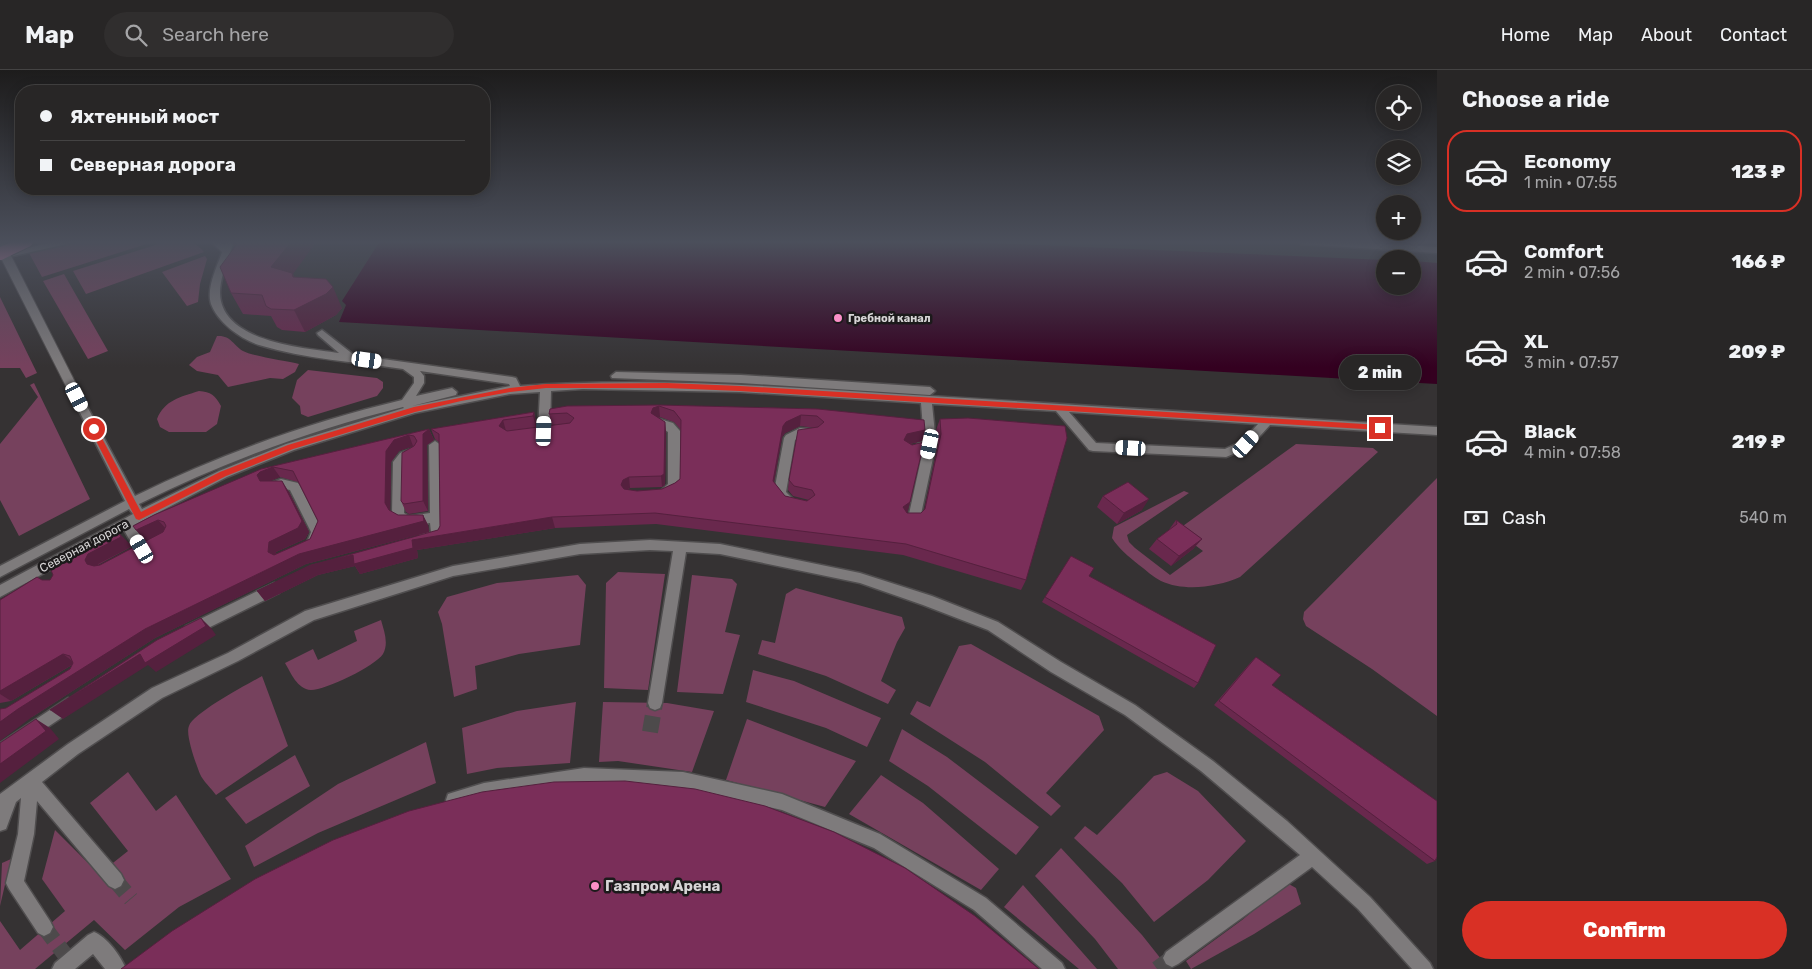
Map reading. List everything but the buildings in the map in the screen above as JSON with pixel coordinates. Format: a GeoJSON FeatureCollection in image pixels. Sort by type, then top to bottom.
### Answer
{"type":"FeatureCollection","features":[{"type":"Feature","properties":{"kind":"street"},"geometry":{"type":"LineString","coordinates":[[19,283],[139,516]]}},
{"type":"Feature","properties":{"kind":"street"},"geometry":{"type":"LineString","coordinates":[[217,283],[215,290],[216,304],[230,325],[261,342],[302,351],[514,385]]}},
{"type":"Feature","properties":{"kind":"street"},"geometry":{"type":"LineString","coordinates":[[322,333],[351,358]]}},
{"type":"Feature","properties":{"kind":"street"},"geometry":{"type":"LineString","coordinates":[[405,366],[418,376],[420,383],[408,406]]}},
{"type":"Feature","properties":{"kind":"street","name":"Северная дорога"},"geometry":{"type":"LineString","coordinates":[[0,572],[186,477],[250,450],[336,421],[408,406],[461,398],[514,385],[584,376],[741,380],[1437,422]]}},
{"type":"Feature","properties":{"kind":"street","name":"Северная дорога"},"geometry":{"type":"LineString","coordinates":[[514,385],[685,386],[1437,431]]}},
{"type":"Feature","properties":{"kind":"street"},"geometry":{"type":"LineString","coordinates":[[544,431],[546,386]]}},
{"type":"Feature","properties":{"kind":"street"},"geometry":{"type":"LineString","coordinates":[[908,519],[914,519],[930,444],[926,400]]}},
{"type":"Feature","properties":{"kind":"street","name":"Северная дорога"},"geometry":{"type":"LineString","coordinates":[[0,590],[139,516],[223,474],[290,447],[408,406]]}},
{"type":"Feature","properties":{"kind":"street"},"geometry":{"type":"LineString","coordinates":[[1059,408],[1093,446],[1226,453],[1246,444],[1267,421]]}},
{"type":"Feature","properties":{"kind":"street"},"geometry":{"type":"LineString","coordinates":[[648,495],[665,493],[674,485],[674,430],[670,426],[660,423]]}},
{"type":"Feature","properties":{"kind":"street"},"geometry":{"type":"LineString","coordinates":[[798,504],[784,499],[780,492],[790,438],[796,434],[810,432]]}},
{"type":"Feature","properties":{"kind":"street"},"geometry":{"type":"LineString","coordinates":[[909,450],[930,444]]}},
{"type":"Feature","properties":{"kind":"street"},"geometry":{"type":"LineString","coordinates":[[415,541],[437,536],[436,445]]}},
{"type":"Feature","properties":{"kind":"street"},"geometry":{"type":"LineString","coordinates":[[413,452],[404,456],[399,462],[398,514],[404,519],[416,521],[436,517]]}},
{"type":"Feature","properties":{"kind":"street"},"geometry":{"type":"LineString","coordinates":[[274,486],[286,484],[294,486],[317,532],[308,546]]}},
{"type":"Feature","properties":{"kind":"street"},"geometry":{"type":"LineString","coordinates":[[126,523],[146,547],[127,557]]}},
{"type":"Feature","properties":{"kind":"street"},"geometry":{"type":"LineString","coordinates":[[0,823],[5,800],[73,748],[157,693],[233,657],[310,615],[453,571],[580,550],[650,545],[729,551],[860,578],[927,600],[993,626],[1056,667],[1130,710],[1207,766],[1281,827],[1364,903],[1424,969]]}},
{"type":"Feature","properties":{"kind":"street"},"geometry":{"type":"LineString","coordinates":[[655,703],[680,547]]}},
{"type":"Feature","properties":{"kind":"street"},"geometry":{"type":"LineString","coordinates":[[43,567],[52,578]]}},
{"type":"Feature","properties":{"kind":"street"},"geometry":{"type":"LineString","coordinates":[[176,637],[283,584]]}},
{"type":"Feature","properties":{"kind":"street"},"geometry":{"type":"LineString","coordinates":[[0,752],[82,695]]}},
{"type":"Feature","properties":{"kind":"street"},"geometry":{"type":"LineString","coordinates":[[440,804],[484,791],[584,776],[684,780],[782,802],[880,842],[980,904],[1056,969]]}},
{"type":"Feature","properties":{"kind":"street"},"geometry":{"type":"LineString","coordinates":[[30,781],[115,880]]}},
{"type":"Feature","properties":{"kind":"street"},"geometry":{"type":"LineString","coordinates":[[30,781],[26,834],[15,883],[44,927]]}},
{"type":"Feature","properties":{"kind":"street"},"geometry":{"type":"LineString","coordinates":[[1172,958],[1313,856]]}},
{"type":"Feature","properties":{"kind":"street"},"geometry":{"type":"LineString","coordinates":[[61,969],[94,942],[117,969]]}},
{"type":"Feature","properties":{"kind":"shaded area"},"geometry":{"type":"Polygon","coordinates":[[[44,283],[69,283],[108,351],[88,359],[44,283]]]}},
{"type":"Feature","properties":{"kind":"shaded area"},"geometry":{"type":"Polygon","coordinates":[[[80,283],[117,283],[86,294],[80,283]]]}},
{"type":"Feature","properties":{"kind":"shaded area"},"geometry":{"type":"Polygon","coordinates":[[[170,283],[200,283],[198,302],[187,306],[170,283]]]}},
{"type":"Feature","properties":{"kind":"shaded area","name":"Гребной канал"},"geometry":{"type":"Polygon","coordinates":[[[353,283],[1376,283],[1376,295],[1421,295],[1421,283],[1437,283],[1437,384],[339,322],[346,305],[342,301],[353,283]]]}},
{"type":"Feature","properties":{"kind":"shaded area"},"geometry":{"type":"Polygon","coordinates":[[[0,297],[37,373],[26,378],[20,368],[0,368],[0,297]]]}},
{"type":"Feature","properties":{"kind":"shaded area"},"geometry":{"type":"Polygon","coordinates":[[[217,336],[226,337],[247,353],[299,364],[295,372],[283,379],[270,378],[228,387],[218,375],[197,371],[189,365],[197,357],[210,352],[217,336]]]}},
{"type":"Feature","properties":{"kind":"shaded area"},"geometry":{"type":"Polygon","coordinates":[[[308,370],[377,378],[383,382],[383,388],[377,396],[308,417],[301,414],[300,406],[292,398],[297,380],[308,370]]]}},
{"type":"Feature","properties":{"kind":"shaded area"},"geometry":{"type":"Polygon","coordinates":[[[34,383],[90,499],[19,536],[0,500],[0,444],[38,397],[30,385],[34,383]]]}},
{"type":"Feature","properties":{"kind":"shaded area"},"geometry":{"type":"Polygon","coordinates":[[[199,391],[212,395],[221,406],[217,424],[206,432],[169,432],[160,427],[157,419],[164,407],[174,400],[199,391]]]}},
{"type":"Feature","properties":{"kind":"shaded area"},"geometry":{"type":"Polygon","coordinates":[[[1296,444],[1373,448],[1378,452],[1240,577],[1211,586],[1201,587],[1170,584],[1161,581],[1139,565],[1112,538],[1114,527],[1184,491],[1189,493],[1127,535],[1129,542],[1135,548],[1170,575],[1203,551],[1176,531],[1296,444]]]}},
{"type":"Feature","properties":{"kind":"shaded area"},"geometry":{"type":"Polygon","coordinates":[[[1437,478],[1437,716],[1372,669],[1306,626],[1303,619],[1304,612],[1437,478]]]}},
{"type":"Feature","properties":{"kind":"shaded area"},"geometry":{"type":"Polygon","coordinates":[[[618,572],[665,574],[648,690],[604,688],[606,583],[618,572]]]}},
{"type":"Feature","properties":{"kind":"shaded area"},"geometry":{"type":"Polygon","coordinates":[[[578,575],[586,585],[580,645],[519,654],[475,666],[477,689],[454,697],[442,624],[438,612],[447,597],[497,583],[578,575]]]}},
{"type":"Feature","properties":{"kind":"shaded area"},"geometry":{"type":"Polygon","coordinates":[[[692,575],[732,579],[737,584],[725,632],[740,635],[723,694],[677,692],[692,575]]]}},
{"type":"Feature","properties":{"kind":"shaded area"},"geometry":{"type":"Polygon","coordinates":[[[796,588],[902,617],[905,628],[897,642],[881,681],[896,690],[888,704],[826,676],[758,654],[762,640],[775,643],[786,594],[796,588]]]}},
{"type":"Feature","properties":{"kind":"shaded area"},"geometry":{"type":"Polygon","coordinates":[[[381,620],[386,641],[383,654],[361,671],[338,682],[318,689],[306,689],[298,684],[285,663],[313,649],[318,660],[357,641],[354,631],[381,620]]]}},
{"type":"Feature","properties":{"kind":"shaded area"},"geometry":{"type":"Polygon","coordinates":[[[971,644],[1099,716],[1104,730],[1046,793],[1061,806],[1051,816],[985,762],[910,714],[917,701],[930,707],[959,646],[971,644]]]}},
{"type":"Feature","properties":{"kind":"shaded area"},"geometry":{"type":"Polygon","coordinates":[[[753,670],[794,681],[881,718],[867,747],[826,728],[746,702],[753,670]]]}},
{"type":"Feature","properties":{"kind":"shaded area"},"geometry":{"type":"Polygon","coordinates":[[[262,676],[288,746],[216,795],[200,774],[188,735],[189,726],[193,720],[210,707],[262,676]]]}},
{"type":"Feature","properties":{"kind":"shaded area"},"geometry":{"type":"Polygon","coordinates":[[[576,702],[570,763],[497,768],[467,774],[462,728],[517,711],[576,702]]]}},
{"type":"Feature","properties":{"kind":"shaded area"},"geometry":{"type":"Polygon","coordinates":[[[603,702],[667,703],[714,711],[692,772],[618,761],[599,762],[603,702]]]}},
{"type":"Feature","properties":{"kind":"shaded area"},"geometry":{"type":"Polygon","coordinates":[[[747,719],[856,761],[825,807],[726,780],[747,719]]]}},
{"type":"Feature","properties":{"kind":"shaded area"},"geometry":{"type":"Polygon","coordinates":[[[902,729],[947,757],[1039,827],[1016,855],[928,786],[889,761],[902,729]]]}},
{"type":"Feature","properties":{"kind":"shaded area"},"geometry":{"type":"Polygon","coordinates":[[[426,742],[436,783],[318,833],[254,867],[245,846],[338,784],[426,742]]]}},
{"type":"Feature","properties":{"kind":"shaded area"},"geometry":{"type":"Polygon","coordinates":[[[295,755],[310,786],[246,824],[225,798],[295,755]]]}},
{"type":"Feature","properties":{"kind":"shaded area"},"geometry":{"type":"Polygon","coordinates":[[[128,772],[156,811],[176,795],[231,879],[179,907],[125,950],[94,920],[35,969],[0,969],[0,921],[20,950],[65,911],[42,879],[55,830],[99,874],[128,851],[90,803],[128,772]]]}},
{"type":"Feature","properties":{"kind":"shaded area"},"geometry":{"type":"Polygon","coordinates":[[[1167,772],[1198,791],[1246,841],[1208,880],[1154,922],[1122,883],[1074,838],[1085,826],[1097,835],[1154,776],[1167,772]]]}},
{"type":"Feature","properties":{"kind":"shaded area"},"geometry":{"type":"Polygon","coordinates":[[[881,775],[923,803],[999,869],[981,890],[849,814],[881,775]]]}},
{"type":"Feature","properties":{"kind":"shaded area"},"geometry":{"type":"Polygon","coordinates":[[[1061,848],[1142,935],[1169,969],[1118,969],[1095,939],[1035,876],[1061,848]]]}},
{"type":"Feature","properties":{"kind":"shaded area"},"geometry":{"type":"Polygon","coordinates":[[[11,859],[0,906],[2,863],[11,859]]]}},
{"type":"Feature","properties":{"kind":"shaded area"},"geometry":{"type":"Polygon","coordinates":[[[1287,883],[1296,888],[1301,904],[1254,934],[1191,969],[1186,961],[1242,920],[1287,883]]]}},
{"type":"Feature","properties":{"kind":"shaded area"},"geometry":{"type":"Polygon","coordinates":[[[1023,885],[1097,969],[1079,969],[1004,907],[1023,885]]]}},
{"type":"Feature","properties":{"kind":"tunnel"},"geometry":{"type":"LineString","coordinates":[[650,732],[655,703]]}},
{"type":"Feature","properties":{"kind":"tunnel"},"geometry":{"type":"LineString","coordinates":[[115,880],[131,899]]}},
{"type":"Feature","properties":{"kind":"tunnel"},"geometry":{"type":"LineString","coordinates":[[44,927],[76,969]]}},
{"type":"Feature","properties":{"kind":"tunnel"},"geometry":{"type":"LineString","coordinates":[[1157,969],[1172,958]]}},
{"type":"Feature","properties":{"kind":"place","name":"Гребной канал"},"geometry":{"type":"Point","coordinates":[838,318]}},
{"type":"Feature","properties":{"kind":"place","name":"Газпром Арена"},"geometry":{"type":"Point","coordinates":[595,886]}},
{"type":"Feature","properties":{"kind":"route"},"geometry":{"type":"LineString","coordinates":[[94,429],[139,516],[223,474],[290,447],[414,409],[461,398],[546,386],[740,388],[1380,428]]}}]}
